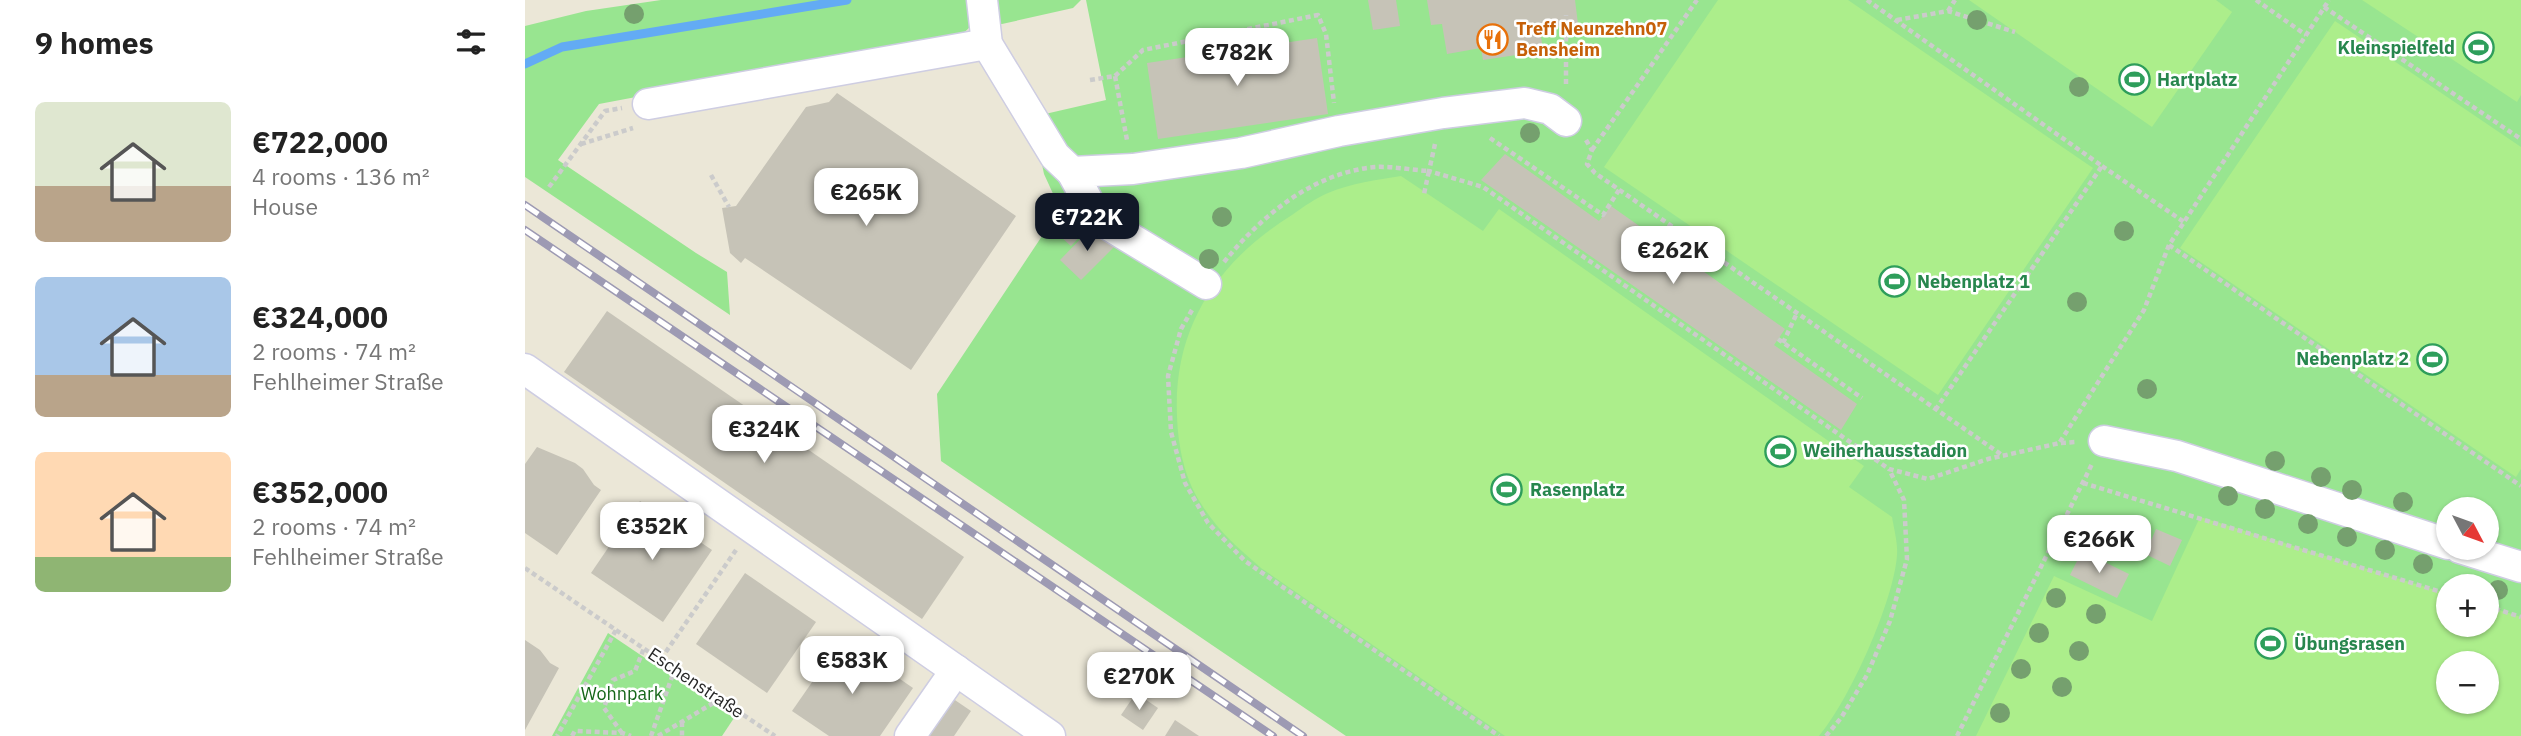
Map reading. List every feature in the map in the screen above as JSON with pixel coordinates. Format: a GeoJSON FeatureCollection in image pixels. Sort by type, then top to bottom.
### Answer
{"type":"FeatureCollection","features":[{"type":"Feature","properties":{"kind":"street"},"geometry":{"type":"LineString","coordinates":[[982,0],[987,44],[1055,156],[1072,172],[1097,218],[1206,284]]}},
{"type":"Feature","properties":{"kind":"street"},"geometry":{"type":"LineString","coordinates":[[644,115],[987,44]]}},
{"type":"Feature","properties":{"kind":"street"},"geometry":{"type":"LineString","coordinates":[[1072,172],[1133,169],[1241,153],[1339,131],[1443,113],[1525,103],[1550,109],[1566,121]]}},
{"type":"Feature","properties":{"kind":"street"},"geometry":{"type":"LineString","coordinates":[[525,369],[1050,736]]}},
{"type":"Feature","properties":{"kind":"street"},"geometry":{"type":"LineString","coordinates":[[2104,441],[2177,456],[2436,540]]}},
{"type":"Feature","properties":{"kind":"street"},"geometry":{"type":"LineString","coordinates":[[2499,560],[2521,567]]}},
{"type":"Feature","properties":{"kind":"street"},"geometry":{"type":"LineString","coordinates":[[911,736],[956,670]]}},
{"type":"Feature","properties":{"kind":"path"},"geometry":{"type":"LineString","coordinates":[[1697,0],[1592,150],[1587,164],[1620,190],[2003,456]]}},
{"type":"Feature","properties":{"kind":"path"},"geometry":{"type":"LineString","coordinates":[[1867,0],[2183,222]]}},
{"type":"Feature","properties":{"kind":"path"},"geometry":{"type":"LineString","coordinates":[[1948,11],[1955,0]]}},
{"type":"Feature","properties":{"kind":"path"},"geometry":{"type":"LineString","coordinates":[[2256,0],[2306,35]]}},
{"type":"Feature","properties":{"kind":"path"},"geometry":{"type":"LineString","coordinates":[[2060,443],[2144,310],[2169,245],[2329,0]]}},
{"type":"Feature","properties":{"kind":"path"},"geometry":{"type":"LineString","coordinates":[[2324,7],[2521,139]]}},
{"type":"Feature","properties":{"kind":"path"},"geometry":{"type":"LineString","coordinates":[[1896,20],[1948,11],[2015,32]]}},
{"type":"Feature","properties":{"kind":"path"},"geometry":{"type":"LineString","coordinates":[[1090,80],[1115,76],[1143,50],[1318,15],[1327,34],[1334,101]]}},
{"type":"Feature","properties":{"kind":"path"},"geometry":{"type":"LineString","coordinates":[[1566,15],[1566,121],[1581,133],[1592,150]]}},
{"type":"Feature","properties":{"kind":"path"},"geometry":{"type":"LineString","coordinates":[[1115,76],[1126,134]]}},
{"type":"Feature","properties":{"kind":"path"},"geometry":{"type":"LineString","coordinates":[[549,187],[605,111],[644,115]]}},
{"type":"Feature","properties":{"kind":"path"},"geometry":{"type":"LineString","coordinates":[[1424,194],[1443,113]]}},
{"type":"Feature","properties":{"kind":"path"},"geometry":{"type":"LineString","coordinates":[[580,144],[644,115]]}},
{"type":"Feature","properties":{"kind":"path"},"geometry":{"type":"LineString","coordinates":[[1488,136],[1603,215],[1620,190]]}},
{"type":"Feature","properties":{"kind":"path"},"geometry":{"type":"LineString","coordinates":[[1936,409],[2102,166]]}},
{"type":"Feature","properties":{"kind":"path"},"geometry":{"type":"LineString","coordinates":[[1499,736],[1245,561],[1208,523],[1185,483],[1171,432],[1168,376],[1181,330],[1206,284],[1247,234],[1288,200],[1327,178],[1375,167],[1429,171],[1483,187],[1889,469],[1928,479],[2003,456],[2060,443],[2104,441],[1957,736]]}},
{"type":"Feature","properties":{"kind":"path"},"geometry":{"type":"LineString","coordinates":[[712,175],[729,207]]}},
{"type":"Feature","properties":{"kind":"path"},"geometry":{"type":"LineString","coordinates":[[2169,245],[2520,484]]}},
{"type":"Feature","properties":{"kind":"path"},"geometry":{"type":"LineString","coordinates":[[1797,313],[1780,341],[1862,398]]}},
{"type":"Feature","properties":{"kind":"path"},"geometry":{"type":"LineString","coordinates":[[1826,736],[1842,718],[1867,675],[1890,621],[1907,559],[1904,500],[1889,469]]}},
{"type":"Feature","properties":{"kind":"path"},"geometry":{"type":"LineString","coordinates":[[2083,483],[2436,590]]}},
{"type":"Feature","properties":{"kind":"path"},"geometry":{"type":"LineString","coordinates":[[651,736],[673,674],[661,659],[751,528]]}},
{"type":"Feature","properties":{"kind":"path","name":"Eschenstraße"},"geometry":{"type":"LineString","coordinates":[[525,568],[775,736]]}},
{"type":"Feature","properties":{"kind":"path"},"geometry":{"type":"LineString","coordinates":[[2499,610],[2521,617]]}},
{"type":"Feature","properties":{"kind":"path"},"geometry":{"type":"LineString","coordinates":[[557,736],[616,630]]}},
{"type":"Feature","properties":{"kind":"path"},"geometry":{"type":"LineString","coordinates":[[622,733],[604,708],[614,680],[635,671],[644,648]]}},
{"type":"Feature","properties":{"kind":"path"},"geometry":{"type":"LineString","coordinates":[[658,736],[720,699]]}},
{"type":"Feature","properties":{"kind":"path"},"geometry":{"type":"LineString","coordinates":[[681,722],[682,736]]}},
{"type":"Feature","properties":{"kind":"path"},"geometry":{"type":"LineString","coordinates":[[572,736],[575,732],[622,733],[631,736]]}},
{"type":"Feature","properties":{"kind":"green space"},"geometry":{"type":"Polygon","coordinates":[[[661,0],[969,0],[971,25],[958,36],[599,104],[558,160],[727,272],[730,315],[525,177],[525,26],[586,11],[661,0]]]}},
{"type":"Feature","properties":{"kind":"green space"},"geometry":{"type":"Polygon","coordinates":[[[997,0],[1081,0],[1073,8],[999,24],[997,0]]]}},
{"type":"Feature","properties":{"kind":"green space","name":"Weiherhausstadion"},"geometry":{"type":"Polygon","coordinates":[[[1086,0],[2521,0],[2521,736],[1346,736],[941,461],[937,394],[1060,209],[1044,174],[1032,117],[1106,100],[1086,0]]]}},
{"type":"Feature","properties":{"kind":"green space","name":"Nebenplatz 1"},"geometry":{"type":"Polygon","coordinates":[[[1718,0],[1848,0],[2093,168],[1938,395],[1604,167],[1718,0]]]}},
{"type":"Feature","properties":{"kind":"green space","name":"Hartplatz"},"geometry":{"type":"Polygon","coordinates":[[[1969,0],[2216,0],[2232,12],[2152,127],[1969,0]]]}},
{"type":"Feature","properties":{"kind":"green space","name":"Kleinspielfeld"},"geometry":{"type":"Polygon","coordinates":[[[2362,0],[2521,0],[2521,95],[2517,102],[2362,0]]]}},
{"type":"Feature","properties":{"kind":"green space","name":"Nebenplatz 2"},"geometry":{"type":"Polygon","coordinates":[[[2335,21],[2521,147],[2521,469],[2516,477],[2180,248],[2335,21]]]}},
{"type":"Feature","properties":{"kind":"green space"},"geometry":{"type":"Polygon","coordinates":[[[1401,176],[1483,231],[1499,209],[1864,466],[1849,487],[1892,517],[1897,550],[1894,575],[1868,650],[1843,699],[1819,736],[1505,736],[1261,568],[1213,521],[1194,492],[1186,471],[1180,449],[1177,416],[1183,354],[1192,325],[1205,299],[1242,253],[1310,203],[1346,187],[1401,176]]]}},
{"type":"Feature","properties":{"kind":"green space","name":"Übungsrasen"},"geometry":{"type":"Polygon","coordinates":[[[2200,517],[2436,590],[2436,637],[2499,637],[2499,610],[2521,617],[2521,736],[1976,736],[2054,576],[2152,621],[2200,517]]]}},
{"type":"Feature","properties":{"kind":"green space","name":"Wohnpark"},"geometry":{"type":"Polygon","coordinates":[[[608,633],[734,718],[722,736],[552,736],[608,633]]]}},
{"type":"Feature","properties":{"kind":"building"},"geometry":{"type":"Polygon","coordinates":[[[1368,0],[1396,0],[1400,26],[1373,30],[1368,0]]]}},
{"type":"Feature","properties":{"kind":"building","name":"Treff Neunzehn07 Bensheim"},"geometry":{"type":"Polygon","coordinates":[[[1427,0],[1575,0],[1578,24],[1540,29],[1543,51],[1483,60],[1481,48],[1447,54],[1442,24],[1431,25],[1427,0]]]}},
{"type":"Feature","properties":{"kind":"building"},"geometry":{"type":"Polygon","coordinates":[[[1317,38],[1328,114],[1158,139],[1147,63],[1317,38]]]}},
{"type":"Feature","properties":{"kind":"building"},"geometry":{"type":"Polygon","coordinates":[[[837,93],[1016,216],[911,370],[745,258],[741,263],[730,253],[722,208],[736,206],[806,107],[829,102],[837,93]]]}},
{"type":"Feature","properties":{"kind":"building"},"geometry":{"type":"Polygon","coordinates":[[[1505,154],[1599,221],[1611,206],[1785,329],[1774,345],[1857,404],[1841,430],[1481,180],[1505,154]]]}},
{"type":"Feature","properties":{"kind":"building"},"geometry":{"type":"Polygon","coordinates":[[[1073,209],[1090,226],[1071,246],[1061,237],[1066,233],[1057,225],[1073,209]]]}},
{"type":"Feature","properties":{"kind":"building"},"geometry":{"type":"Polygon","coordinates":[[[1093,226],[1114,247],[1081,280],[1060,260],[1093,226]]]}},
{"type":"Feature","properties":{"kind":"building"},"geometry":{"type":"Polygon","coordinates":[[[607,311],[964,557],[922,619],[564,372],[607,311]]]}},
{"type":"Feature","properties":{"kind":"building"},"geometry":{"type":"Polygon","coordinates":[[[537,447],[575,463],[601,490],[557,555],[525,533],[525,464],[537,447]]]}},
{"type":"Feature","properties":{"kind":"building"},"geometry":{"type":"Polygon","coordinates":[[[640,501],[712,550],[663,622],[591,573],[640,501]]]}},
{"type":"Feature","properties":{"kind":"building"},"geometry":{"type":"Polygon","coordinates":[[[2156,529],[2182,540],[2170,566],[2145,554],[2156,529]]]}},
{"type":"Feature","properties":{"kind":"building"},"geometry":{"type":"Polygon","coordinates":[[[2082,551],[2129,574],[2117,598],[2070,575],[2082,551]]]}},
{"type":"Feature","properties":{"kind":"building"},"geometry":{"type":"Polygon","coordinates":[[[745,573],[816,622],[767,693],[696,644],[745,573]]]}},
{"type":"Feature","properties":{"kind":"building"},"geometry":{"type":"Polygon","coordinates":[[[842,639],[913,688],[880,736],[829,736],[792,711],[842,639]]]}},
{"type":"Feature","properties":{"kind":"building"},"geometry":{"type":"Polygon","coordinates":[[[525,640],[559,668],[525,730],[525,640]]]}},
{"type":"Feature","properties":{"kind":"building"},"geometry":{"type":"Polygon","coordinates":[[[1136,693],[1158,708],[1143,730],[1121,715],[1136,693]]]}},
{"type":"Feature","properties":{"kind":"building"},"geometry":{"type":"Polygon","coordinates":[[[949,696],[971,711],[954,736],[922,736],[949,696]]]}},
{"type":"Feature","properties":{"kind":"building"},"geometry":{"type":"Polygon","coordinates":[[[1175,720],[1199,736],[1165,736],[1175,720]]]}},
{"type":"Feature","properties":{"kind":"waterway"},"geometry":{"type":"LineString","coordinates":[[525,64],[562,47],[847,0]]}},
{"type":"Feature","properties":{"kind":"railway"},"geometry":{"type":"LineString","coordinates":[[525,205],[1303,736]]}},
{"type":"Feature","properties":{"kind":"railway"},"geometry":{"type":"LineString","coordinates":[[525,230],[1273,736]]}},
{"type":"Feature","properties":{"kind":"place","name":"Treff Neunzehn07 Bensheim"},"geometry":{"type":"Point","coordinates":[1493,39]}},
{"type":"Feature","properties":{"kind":"place","name":"Kleinspielfeld"},"geometry":{"type":"Point","coordinates":[2478,48]}},
{"type":"Feature","properties":{"kind":"place","name":"Hartplatz"},"geometry":{"type":"Point","coordinates":[2134,80]}},
{"type":"Feature","properties":{"kind":"place","name":"Nebenplatz 1"},"geometry":{"type":"Point","coordinates":[1894,282]}},
{"type":"Feature","properties":{"kind":"place","name":"Nebenplatz 2"},"geometry":{"type":"Point","coordinates":[2432,359]}},
{"type":"Feature","properties":{"kind":"place","name":"Weiherhausstadion"},"geometry":{"type":"Point","coordinates":[1780,451]}},
{"type":"Feature","properties":{"kind":"place","name":"Rasenplatz"},"geometry":{"type":"Point","coordinates":[1507,490]}},
{"type":"Feature","properties":{"kind":"place","name":"Übungsrasen"},"geometry":{"type":"Point","coordinates":[2271,644]}}]}
